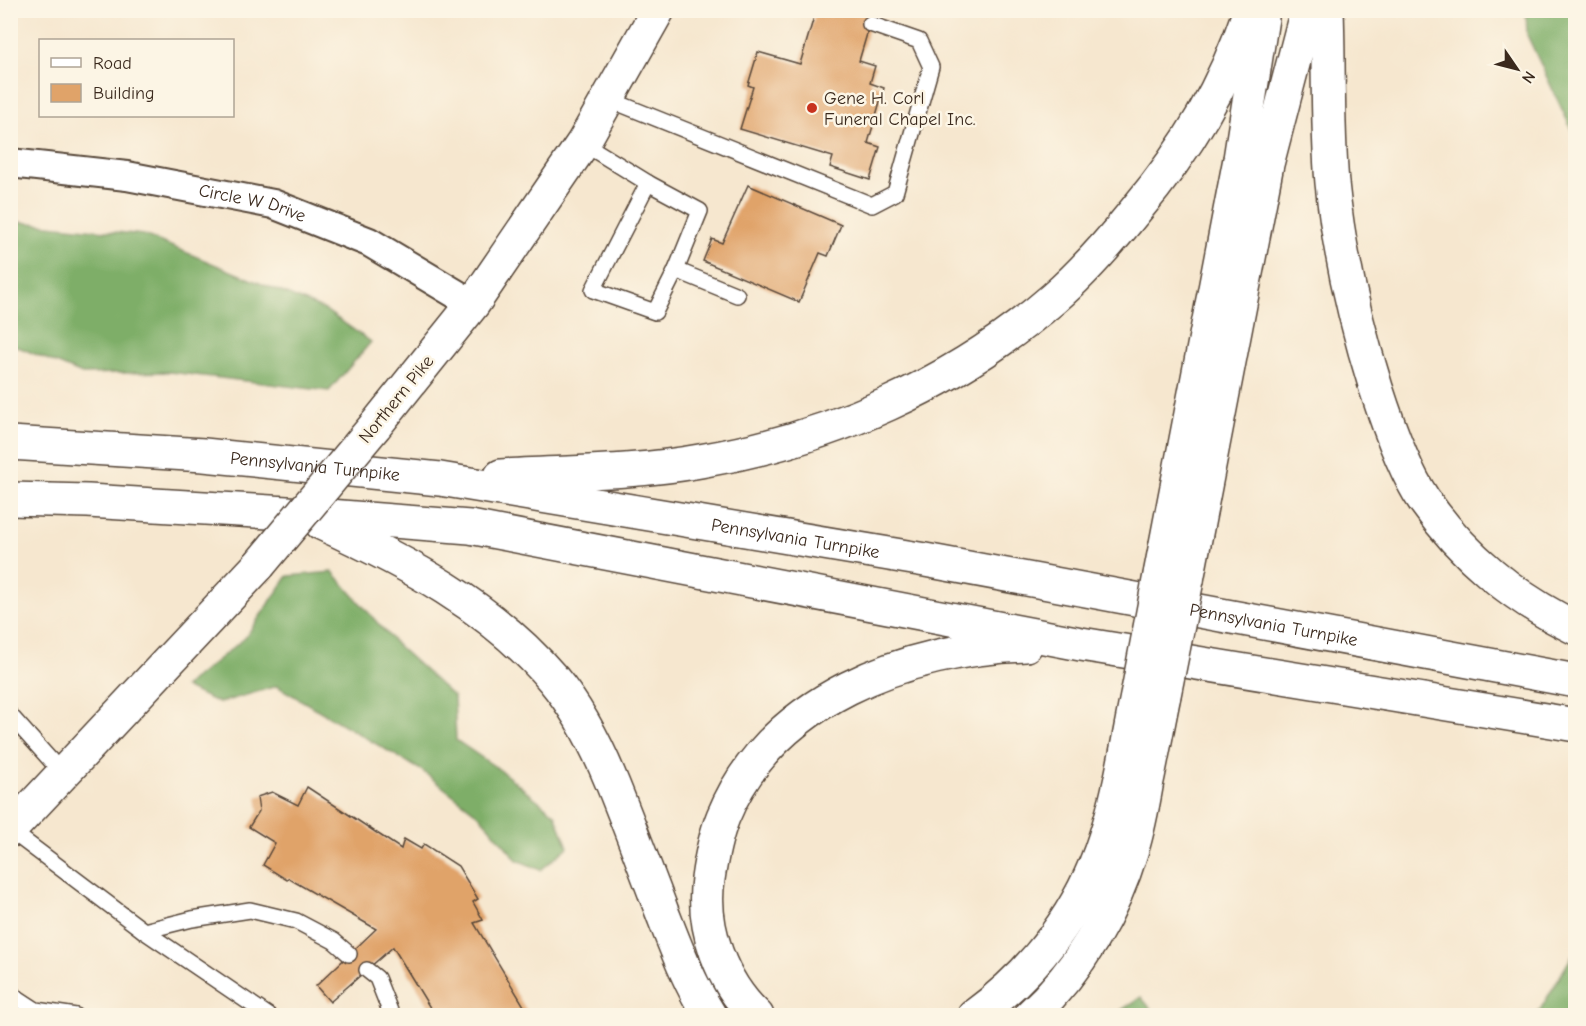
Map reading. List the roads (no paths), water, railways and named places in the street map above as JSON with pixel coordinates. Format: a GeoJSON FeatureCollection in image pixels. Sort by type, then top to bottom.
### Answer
{"type":"FeatureCollection","features":[{"type":"Feature","properties":{"kind":"main road","name":"Northern Pike"},"geometry":{"type":"LineString","coordinates":[[10,830],[259,565],[473,304],[583,143],[658,10]]}},
{"type":"Feature","properties":{"kind":"main road"},"geometry":{"type":"LineString","coordinates":[[440,479],[651,468],[710,460],[782,443],[823,430],[896,401],[931,383],[992,346],[1027,320],[1063,290],[1112,239],[1168,169],[1203,118],[1231,61],[1250,10]]}},
{"type":"Feature","properties":{"kind":"main road"},"geometry":{"type":"LineString","coordinates":[[1030,1016],[1056,989],[1093,939],[1122,880],[1141,814],[1151,693],[1173,577],[1263,10]]}},
{"type":"Feature","properties":{"kind":"main road"},"geometry":{"type":"LineString","coordinates":[[1173,577],[1267,164],[1307,10]]}},
{"type":"Feature","properties":{"kind":"main road"},"geometry":{"type":"LineString","coordinates":[[1327,10],[1332,182],[1340,243],[1352,300],[1384,414],[1423,499],[1449,532],[1485,569],[1510,589],[1575,628]]}},
{"type":"Feature","properties":{"kind":"main road","name":"Pennsylvania Turnpike"},"geometry":{"type":"LineString","coordinates":[[10,442],[204,455],[440,479],[925,560],[1575,681]]}},
{"type":"Feature","properties":{"kind":"main road"},"geometry":{"type":"LineString","coordinates":[[10,499],[88,501],[303,514],[470,527],[1081,644],[1575,725]]}},
{"type":"Feature","properties":{"kind":"main road"},"geometry":{"type":"LineString","coordinates":[[303,514],[379,550],[446,588],[506,632],[554,680],[574,708],[608,773],[677,952],[693,987],[710,1016]]}},
{"type":"Feature","properties":{"kind":"main road"},"geometry":{"type":"LineString","coordinates":[[757,1016],[739,995],[725,973],[716,952],[710,931],[707,887],[715,841],[722,818],[736,790],[759,756],[775,739],[818,705],[846,688],[900,666],[934,656],[968,650],[1003,646],[1081,644]]}},
{"type":"Feature","properties":{"kind":"main road"},"geometry":{"type":"LineString","coordinates":[[974,1016],[1009,988],[1030,967],[1050,944],[1081,896],[1101,849],[1151,693]]}},
{"type":"Feature","properties":{"kind":"street","name":"Circle W Drive"},"geometry":{"type":"LineString","coordinates":[[10,163],[128,176],[273,204],[369,242],[473,304]]}},
{"type":"Feature","properties":{"kind":"lane"},"geometry":{"type":"LineString","coordinates":[[608,99],[872,205],[895,193],[931,67],[919,41],[870,24]]}},
{"type":"Feature","properties":{"kind":"lane"},"geometry":{"type":"LineString","coordinates":[[583,143],[648,183],[700,211],[676,270],[655,312],[594,290],[648,183]]}},
{"type":"Feature","properties":{"kind":"lane"},"geometry":{"type":"LineString","coordinates":[[676,270],[737,295]]}},
{"type":"Feature","properties":{"kind":"lane"},"geometry":{"type":"LineString","coordinates":[[10,715],[63,774]]}},
{"type":"Feature","properties":{"kind":"lane"},"geometry":{"type":"LineString","coordinates":[[10,830],[144,931],[269,1016]]}},
{"type":"Feature","properties":{"kind":"lane"},"geometry":{"type":"LineString","coordinates":[[144,931],[192,919],[250,910],[296,921],[334,941],[349,954]]}},
{"type":"Feature","properties":{"kind":"lane"},"geometry":{"type":"LineString","coordinates":[[367,970],[377,978],[392,1016]]}},
{"type":"Feature","properties":{"kind":"lane"},"geometry":{"type":"LineString","coordinates":[[10,993],[36,1010],[76,1016]]}},
{"type":"Feature","properties":{"kind":"place","name":"Gene H. Corl Funeral Chapel Inc."},"geometry":{"type":"Point","coordinates":[812,108]}}]}
